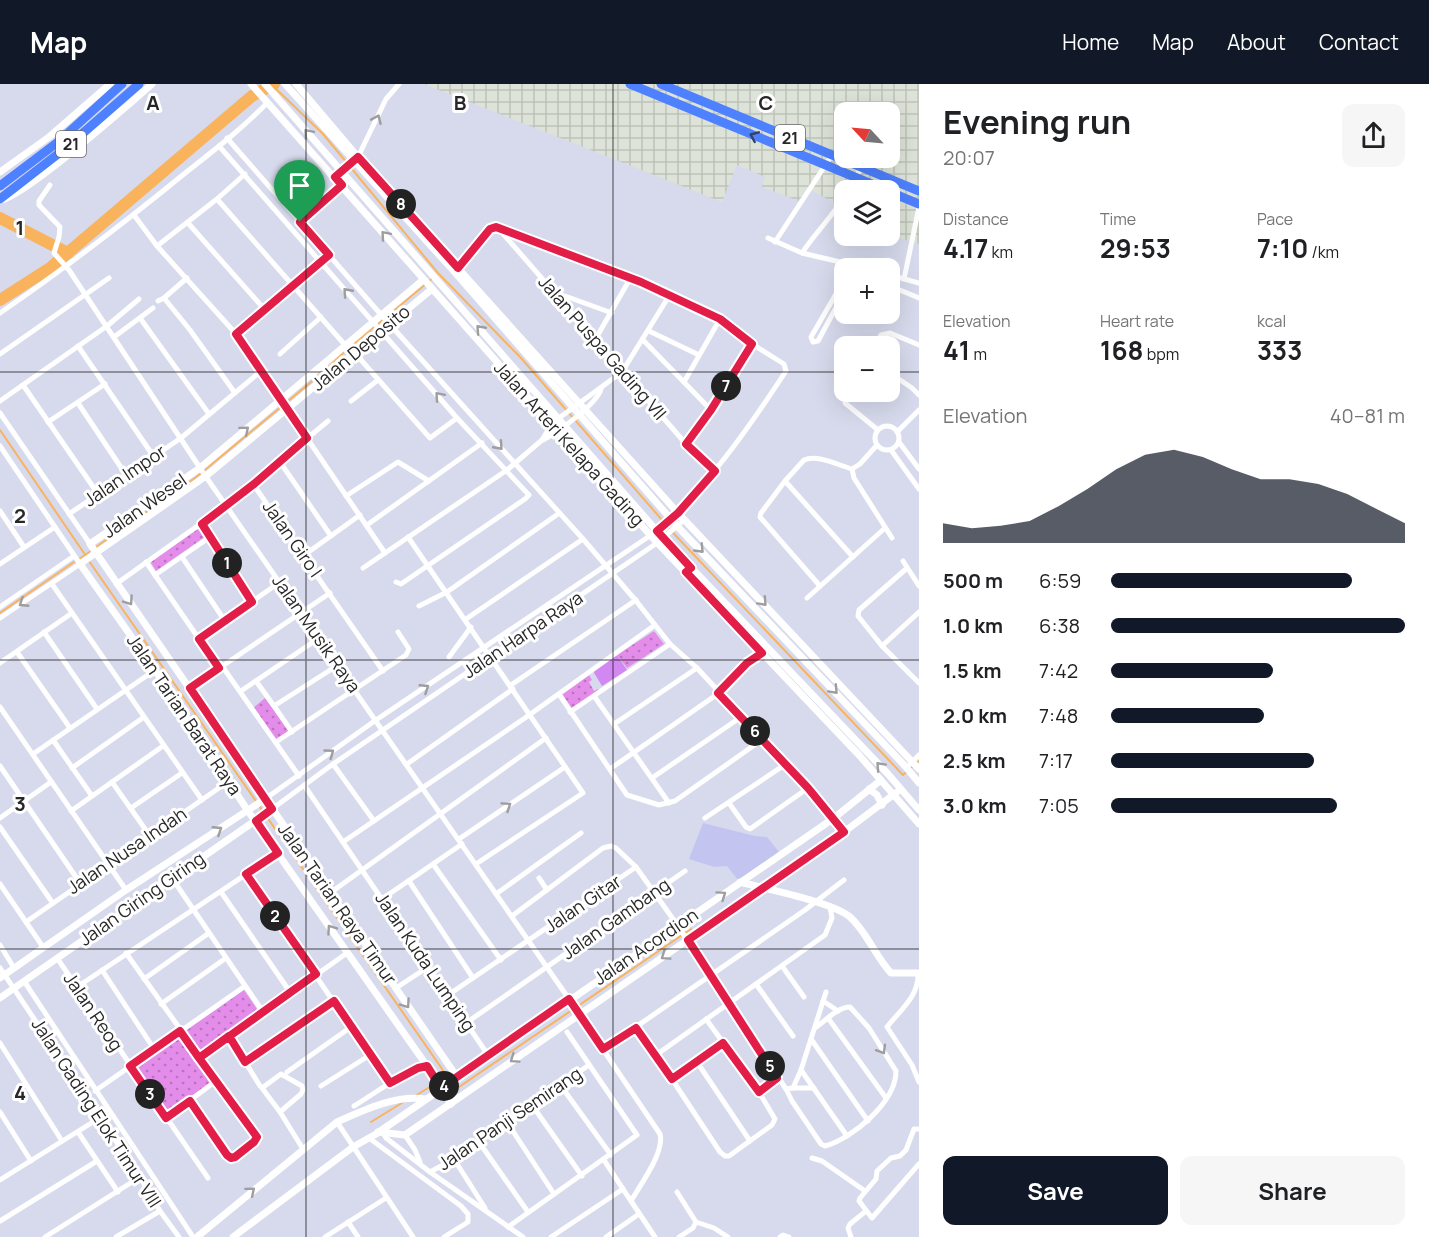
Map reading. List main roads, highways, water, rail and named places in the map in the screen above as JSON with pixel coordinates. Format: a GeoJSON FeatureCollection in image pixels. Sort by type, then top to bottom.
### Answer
{"type":"FeatureCollection","features":[{"type":"Feature","properties":{"kind":"highway","name":"21"},"geometry":{"type":"LineString","coordinates":[[3,186],[58,142],[121,84]]}},
{"type":"Feature","properties":{"kind":"highway","name":"21"},"geometry":{"type":"LineString","coordinates":[[0,199],[67,147],[138,84]]}},
{"type":"Feature","properties":{"kind":"highway","name":"21"},"geometry":{"type":"LineString","coordinates":[[630,84],[861,180]]}},
{"type":"Feature","properties":{"kind":"highway","name":"21"},"geometry":{"type":"LineString","coordinates":[[659,84],[919,190]]}},
{"type":"Feature","properties":{"kind":"highway","name":"21"},"geometry":{"type":"LineString","coordinates":[[900,196],[919,205]]}},
{"type":"Feature","properties":{"kind":"waterway"},"geometry":{"type":"LineString","coordinates":[[0,300],[50,268],[252,96],[274,84]]}},
{"type":"Feature","properties":{"kind":"waterway"},"geometry":{"type":"LineString","coordinates":[[272,85],[323,134],[438,273],[521,358],[676,536],[903,775],[919,761]]}},
{"type":"Feature","properties":{"kind":"waterway"},"geometry":{"type":"LineString","coordinates":[[0,218],[68,253]]}},
{"type":"Feature","properties":{"kind":"waterway"},"geometry":{"type":"LineString","coordinates":[[96,547],[195,478],[433,278]]}},
{"type":"Feature","properties":{"kind":"waterway"},"geometry":{"type":"LineString","coordinates":[[0,430],[86,556]]}},
{"type":"Feature","properties":{"kind":"waterway"},"geometry":{"type":"LineString","coordinates":[[79,559],[91,551]]}},
{"type":"Feature","properties":{"kind":"waterway"},"geometry":{"type":"LineString","coordinates":[[89,561],[456,1089],[691,929]]}},
{"type":"Feature","properties":{"kind":"waterway"},"geometry":{"type":"LineString","coordinates":[[0,613],[74,562]]}},
{"type":"Feature","properties":{"kind":"waterway"},"geometry":{"type":"LineString","coordinates":[[415,1096],[446,1077]]}},
{"type":"Feature","properties":{"kind":"waterway"},"geometry":{"type":"LineString","coordinates":[[371,1122],[405,1101]]}}]}
